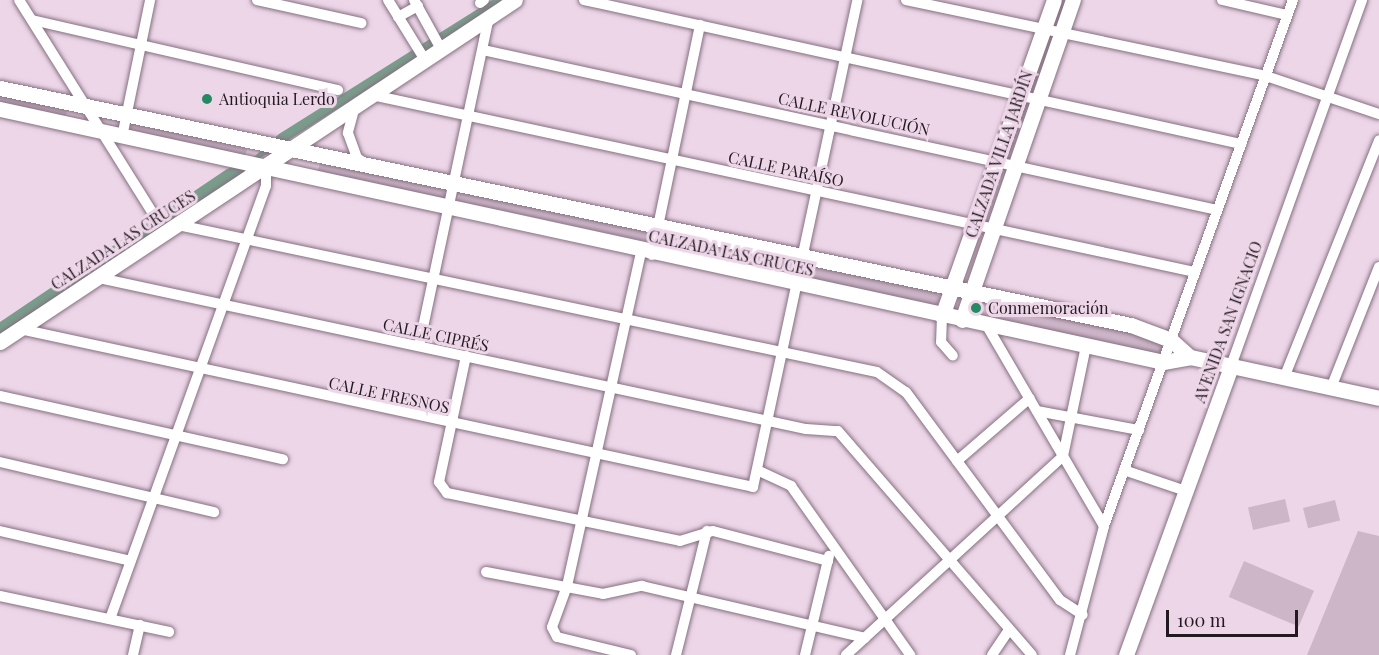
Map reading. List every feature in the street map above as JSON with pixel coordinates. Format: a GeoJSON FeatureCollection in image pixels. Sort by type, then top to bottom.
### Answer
{"type":"FeatureCollection","features":[{"type":"Feature","properties":{"kind":"street"},"geometry":{"type":"LineString","coordinates":[[19,0],[153,214]]}},
{"type":"Feature","properties":{"kind":"street"},"geometry":{"type":"LineString","coordinates":[[122,137],[150,0]]}},
{"type":"Feature","properties":{"kind":"street"},"geometry":{"type":"LineString","coordinates":[[257,0],[361,23]]}},
{"type":"Feature","properties":{"kind":"street"},"geometry":{"type":"LineString","coordinates":[[388,0],[425,60]]}},
{"type":"Feature","properties":{"kind":"street","name":"CALZADA LAS CRUCES"},"geometry":{"type":"LineString","coordinates":[[0,342],[515,0]]}},
{"type":"Feature","properties":{"kind":"street"},"geometry":{"type":"LineString","coordinates":[[584,0],[1020,93],[1241,144]]}},
{"type":"Feature","properties":{"kind":"street"},"geometry":{"type":"LineString","coordinates":[[857,0],[757,470],[791,486],[827,541],[910,655]]}},
{"type":"Feature","properties":{"kind":"street"},"geometry":{"type":"LineString","coordinates":[[906,0],[1266,76],[1379,114]]}},
{"type":"Feature","properties":{"kind":"street","name":"CALZADA VILLA JARDÍN"},"geometry":{"type":"LineString","coordinates":[[942,316],[948,288],[1054,0]]}},
{"type":"Feature","properties":{"kind":"street","name":"CALZADA VILLA JARDÍN"},"geometry":{"type":"LineString","coordinates":[[962,320],[969,292],[1013,164],[1073,0]]}},
{"type":"Feature","properties":{"kind":"street"},"geometry":{"type":"LineString","coordinates":[[1222,0],[1287,15]]}},
{"type":"Feature","properties":{"kind":"street"},"geometry":{"type":"LineString","coordinates":[[1071,655],[1104,526],[1293,0]]}},
{"type":"Feature","properties":{"kind":"street","name":"AVENIDA SAN IGNACIO"},"geometry":{"type":"LineString","coordinates":[[1126,655],[1362,0]]}},
{"type":"Feature","properties":{"kind":"street"},"geometry":{"type":"LineString","coordinates":[[398,17],[416,3],[441,49]]}},
{"type":"Feature","properties":{"kind":"street"},"geometry":{"type":"LineString","coordinates":[[419,346],[489,17]]}},
{"type":"Feature","properties":{"kind":"street"},"geometry":{"type":"LineString","coordinates":[[32,20],[338,90]]}},
{"type":"Feature","properties":{"kind":"street"},"geometry":{"type":"LineString","coordinates":[[631,655],[553,633],[567,586],[625,321],[647,254],[658,229],[700,25]]}},
{"type":"Feature","properties":{"kind":"street"},"geometry":{"type":"LineString","coordinates":[[416,43],[431,33]]}},
{"type":"Feature","properties":{"kind":"street","name":"CALLE REVOLUCIÓN"},"geometry":{"type":"LineString","coordinates":[[483,50],[1217,210]]}},
{"type":"Feature","properties":{"kind":"street","name":"CALZADA LAS CRUCES"},"geometry":{"type":"LineString","coordinates":[[0,87],[88,110],[369,166],[658,229],[1131,326],[1170,340],[1191,357]]}},
{"type":"Feature","properties":{"kind":"street","name":"CALLE PARAÍSO"},"geometry":{"type":"LineString","coordinates":[[372,95],[1195,272]]}},
{"type":"Feature","properties":{"kind":"street"},"geometry":{"type":"LineString","coordinates":[[355,106],[349,121],[350,145],[369,166]]}},
{"type":"Feature","properties":{"kind":"street","name":"CALZADA LAS CRUCES"},"geometry":{"type":"LineString","coordinates":[[0,109],[647,254],[987,326],[1163,362],[1191,357],[1379,398]]}},
{"type":"Feature","properties":{"kind":"street"},"geometry":{"type":"LineString","coordinates":[[1284,378],[1379,140]]}},
{"type":"Feature","properties":{"kind":"street"},"geometry":{"type":"LineString","coordinates":[[110,619],[266,186],[266,167],[258,144]]}},
{"type":"Feature","properties":{"kind":"street"},"geometry":{"type":"LineString","coordinates":[[235,161],[236,187]]}},
{"type":"Feature","properties":{"kind":"street"},"geometry":{"type":"LineString","coordinates":[[178,225],[888,376],[957,461],[1060,600],[1083,615]]}},
{"type":"Feature","properties":{"kind":"street"},"geometry":{"type":"LineString","coordinates":[[1331,388],[1379,267]]}},
{"type":"Feature","properties":{"kind":"street","name":"CALLE CIPRÉS"},"geometry":{"type":"LineString","coordinates":[[99,278],[767,421],[845,435],[1032,655]]}},
{"type":"Feature","properties":{"kind":"street"},"geometry":{"type":"LineString","coordinates":[[942,316],[941,342],[953,356]]}},
{"type":"Feature","properties":{"kind":"street"},"geometry":{"type":"LineString","coordinates":[[987,326],[1104,526]]}},
{"type":"Feature","properties":{"kind":"street","name":"CALLE FRESNOS"},"geometry":{"type":"LineString","coordinates":[[20,329],[452,424],[753,487],[757,470]]}},
{"type":"Feature","properties":{"kind":"street"},"geometry":{"type":"LineString","coordinates":[[846,655],[1063,456],[1074,417],[1086,346]]}},
{"type":"Feature","properties":{"kind":"street"},"geometry":{"type":"LineString","coordinates":[[466,356],[439,482],[442,490],[689,542],[707,531],[828,561]]}},
{"type":"Feature","properties":{"kind":"street"},"geometry":{"type":"LineString","coordinates":[[0,396],[283,459]]}},
{"type":"Feature","properties":{"kind":"street"},"geometry":{"type":"LineString","coordinates":[[957,461],[1030,398]]}},
{"type":"Feature","properties":{"kind":"street"},"geometry":{"type":"LineString","coordinates":[[1037,411],[1139,429]]}},
{"type":"Feature","properties":{"kind":"street"},"geometry":{"type":"LineString","coordinates":[[0,462],[214,512]]}},
{"type":"Feature","properties":{"kind":"street"},"geometry":{"type":"LineString","coordinates":[[1124,470],[1186,491]]}},
{"type":"Feature","properties":{"kind":"street"},"geometry":{"type":"LineString","coordinates":[[0,531],[131,561]]}},
{"type":"Feature","properties":{"kind":"street"},"geometry":{"type":"LineString","coordinates":[[676,655],[707,531]]}},
{"type":"Feature","properties":{"kind":"street"},"geometry":{"type":"LineString","coordinates":[[805,655],[828,561],[827,541]]}},
{"type":"Feature","properties":{"kind":"street"},"geometry":{"type":"LineString","coordinates":[[486,572],[609,594],[642,586],[865,638]]}},
{"type":"Feature","properties":{"kind":"street"},"geometry":{"type":"LineString","coordinates":[[0,596],[169,632]]}},
{"type":"Feature","properties":{"kind":"street"},"geometry":{"type":"LineString","coordinates":[[133,655],[140,625]]}},
{"type":"Feature","properties":{"kind":"street"},"geometry":{"type":"LineString","coordinates":[[992,655],[1009,630]]}},
{"type":"Feature","properties":{"kind":"shaded area"},"geometry":{"type":"Polygon","coordinates":[[[492,0],[508,0],[259,159],[229,186],[0,336],[0,322],[227,169],[255,156],[279,134],[492,0]]]}},
{"type":"Feature","properties":{"kind":"shaded area"},"geometry":{"type":"Polygon","coordinates":[[[1060,0],[1067,0],[960,286],[1060,0]]]}},
{"type":"Feature","properties":{"kind":"shaded area"},"geometry":{"type":"Polygon","coordinates":[[[0,92],[67,109],[66,116],[0,102],[0,92]]]}},
{"type":"Feature","properties":{"kind":"shaded area"},"geometry":{"type":"Polygon","coordinates":[[[132,122],[247,149],[245,156],[130,130],[132,122]]]}},
{"type":"Feature","properties":{"kind":"shaded area"},"geometry":{"type":"Polygon","coordinates":[[[321,161],[441,185],[446,196],[442,200],[317,173],[321,161]]]}},
{"type":"Feature","properties":{"kind":"shaded area"},"geometry":{"type":"Polygon","coordinates":[[[461,192],[649,232],[651,237],[648,242],[458,201],[461,192]]]}},
{"type":"Feature","properties":{"kind":"shaded area"},"geometry":{"type":"Polygon","coordinates":[[[666,234],[787,260],[793,271],[662,247],[666,234]]]}},
{"type":"Feature","properties":{"kind":"shaded area"},"geometry":{"type":"Polygon","coordinates":[[[810,263],[935,290],[941,299],[935,307],[804,279],[802,271],[810,263]]]}},
{"type":"Feature","properties":{"kind":"shaded area"},"geometry":{"type":"Polygon","coordinates":[[[981,300],[1149,335],[1165,347],[1161,355],[976,316],[981,300]]]}},
{"type":"Feature","properties":{"kind":"shaded area"},"geometry":{"type":"Polygon","coordinates":[[[1285,499],[1290,521],[1253,530],[1248,508],[1285,499]]]}},
{"type":"Feature","properties":{"kind":"shaded area"},"geometry":{"type":"Polygon","coordinates":[[[1335,500],[1340,520],[1308,528],[1303,508],[1335,500]]]}},
{"type":"Feature","properties":{"kind":"shaded area"},"geometry":{"type":"Polygon","coordinates":[[[1358,531],[1379,536],[1379,655],[1307,655],[1358,531]]]}},
{"type":"Feature","properties":{"kind":"shaded area"},"geometry":{"type":"Polygon","coordinates":[[[1244,561],[1314,591],[1299,627],[1229,597],[1244,561]]]}},
{"type":"Feature","properties":{"kind":"place","name":"Antioquia Lerdo"},"geometry":{"type":"Point","coordinates":[207,99]}},
{"type":"Feature","properties":{"kind":"place","name":"Conmemoración"},"geometry":{"type":"Point","coordinates":[976,308]}}]}
